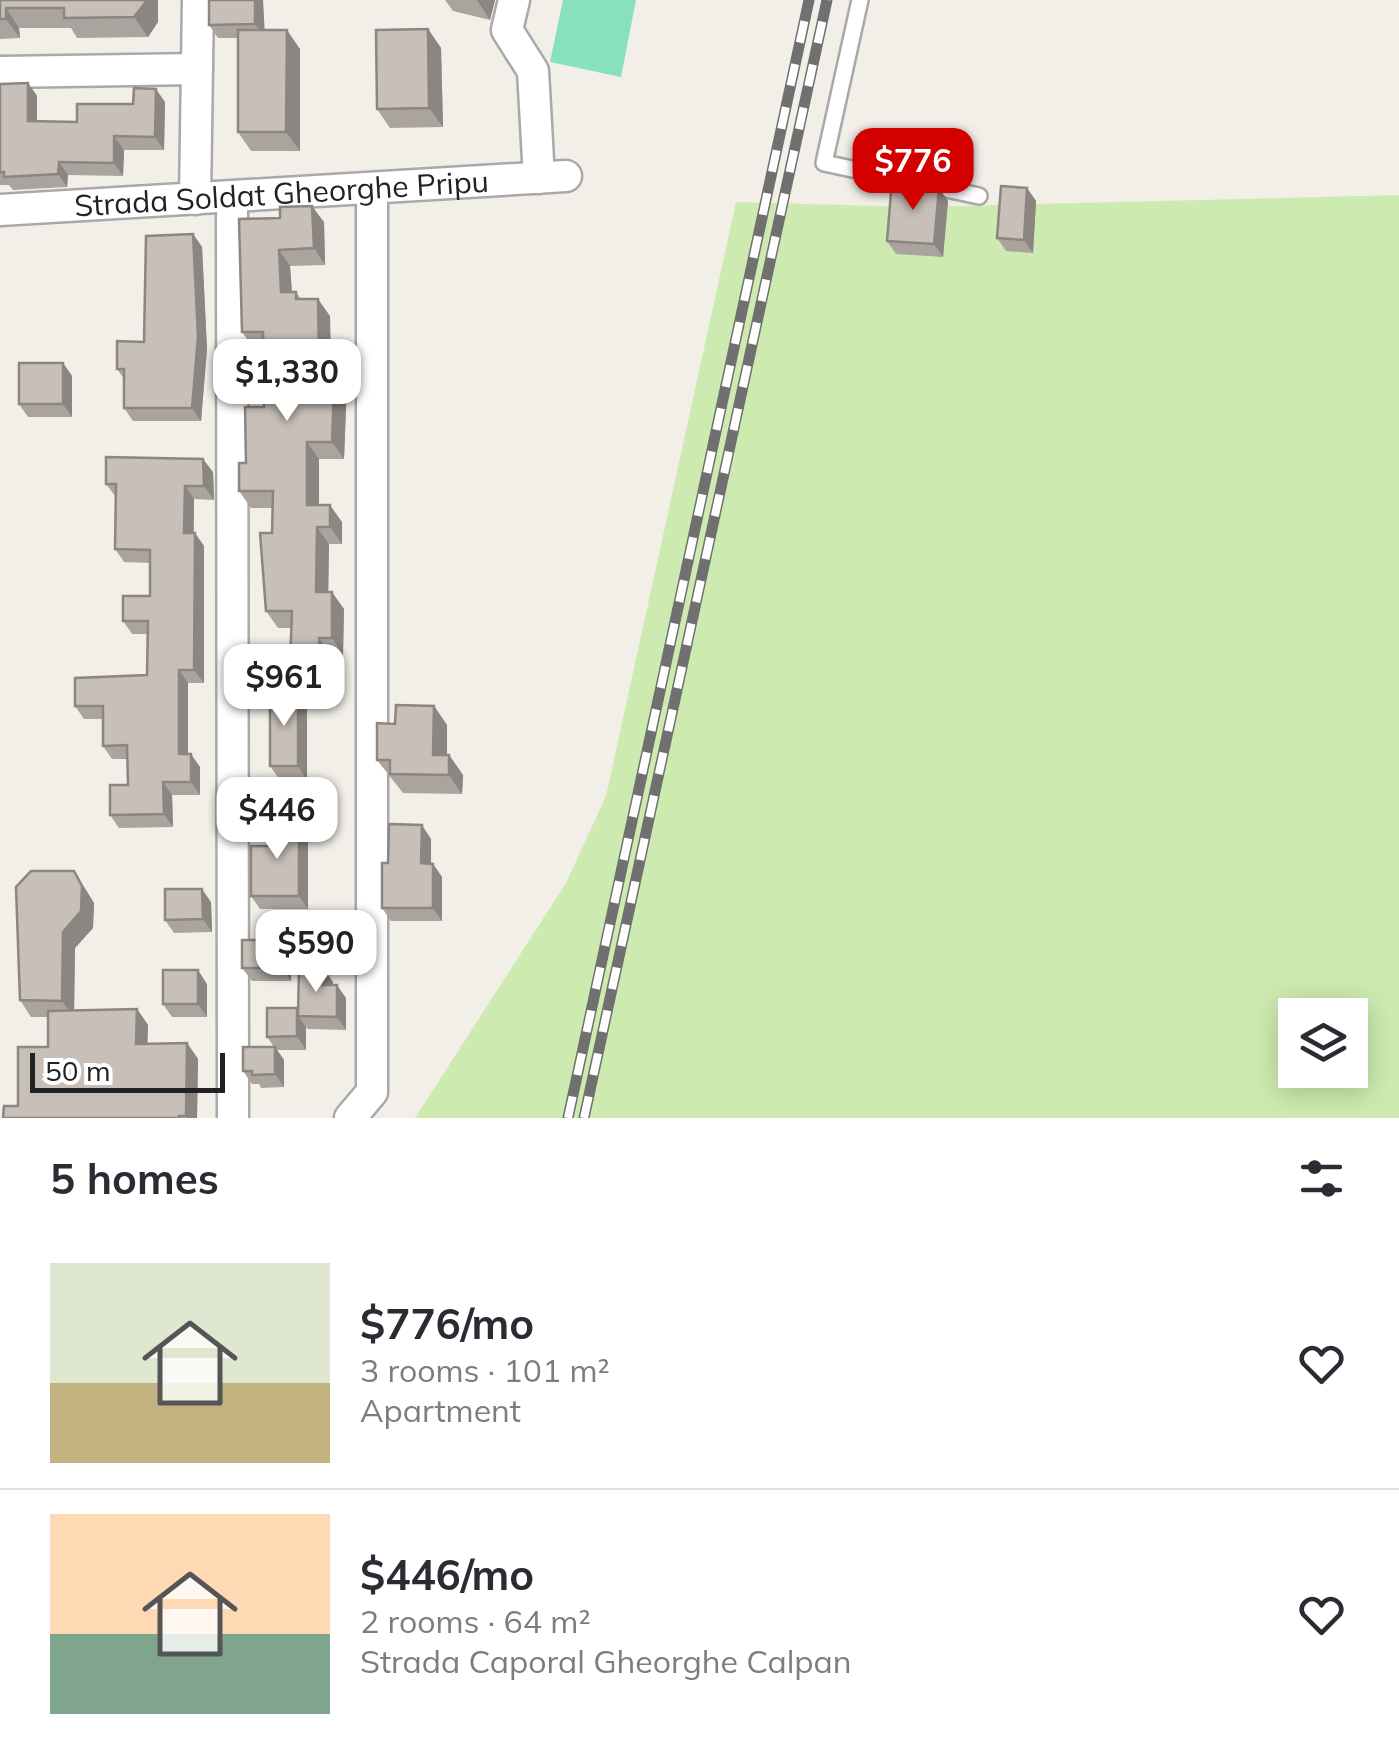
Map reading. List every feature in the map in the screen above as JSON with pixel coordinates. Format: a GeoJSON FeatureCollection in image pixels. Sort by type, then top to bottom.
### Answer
{"type":"FeatureCollection","features":[{"type":"Feature","properties":{"kind":"street"},"geometry":{"type":"LineString","coordinates":[[196,199],[198,0]]}},
{"type":"Feature","properties":{"kind":"street","name":"Strada Soldat Gheorghe Pripu"},"geometry":{"type":"LineString","coordinates":[[0,210],[553,177],[533,71],[506,30],[514,0]]}},
{"type":"Feature","properties":{"kind":"street"},"geometry":{"type":"LineString","coordinates":[[0,72],[197,70]]}},
{"type":"Feature","properties":{"kind":"street"},"geometry":{"type":"LineString","coordinates":[[350,1118],[372,1092],[372,190]]}},
{"type":"Feature","properties":{"kind":"street"},"geometry":{"type":"LineString","coordinates":[[232,198],[233,1118]]}},
{"type":"Feature","properties":{"kind":"lane"},"geometry":{"type":"LineString","coordinates":[[860,0],[824,163],[979,196]]}},
{"type":"Feature","properties":{"kind":"green space"},"geometry":{"type":"Polygon","coordinates":[[[563,0],[636,0],[621,77],[550,62],[563,0]]]}},
{"type":"Feature","properties":{"kind":"green space"},"geometry":{"type":"Polygon","coordinates":[[[1399,195],[1399,1118],[415,1118],[566,883],[606,796],[736,202],[919,207],[1399,195]]]}},
{"type":"Feature","properties":{"kind":"building"},"geometry":{"type":"Polygon","coordinates":[[[0,0],[145,3],[134,17],[64,18],[64,8],[6,8],[6,19],[0,19],[0,0]]]}},
{"type":"Feature","properties":{"kind":"building"},"geometry":{"type":"Polygon","coordinates":[[[209,0],[255,0],[255,24],[209,25],[209,0]]]}},
{"type":"Feature","properties":{"kind":"building"},"geometry":{"type":"Polygon","coordinates":[[[428,29],[429,108],[377,109],[376,30],[428,29]]]}},
{"type":"Feature","properties":{"kind":"building"},"geometry":{"type":"Polygon","coordinates":[[[238,30],[287,30],[286,132],[238,132],[238,30]]]}},
{"type":"Feature","properties":{"kind":"building"},"geometry":{"type":"Polygon","coordinates":[[[28,83],[28,121],[77,122],[77,104],[133,104],[134,88],[156,89],[155,137],[114,136],[114,163],[59,162],[58,174],[4,177],[4,172],[0,172],[0,84],[28,83]]]}},
{"type":"Feature","properties":{"kind":"building"},"geometry":{"type":"Polygon","coordinates":[[[892,180],[939,188],[934,244],[887,241],[892,180]]]}},
{"type":"Feature","properties":{"kind":"building"},"geometry":{"type":"Polygon","coordinates":[[[1001,186],[1027,188],[1024,240],[997,238],[1001,186]]]}},
{"type":"Feature","properties":{"kind":"building"},"geometry":{"type":"Polygon","coordinates":[[[312,206],[314,248],[279,250],[281,292],[296,292],[296,299],[318,299],[319,365],[335,365],[332,442],[307,442],[307,505],[330,505],[330,527],[317,527],[316,592],[332,592],[332,638],[319,638],[319,646],[311,646],[310,665],[290,664],[292,611],[266,611],[260,533],[272,533],[273,491],[239,491],[239,463],[246,463],[245,407],[264,407],[263,332],[242,332],[239,219],[280,218],[280,207],[312,206]]]}},
{"type":"Feature","properties":{"kind":"building"},"geometry":{"type":"Polygon","coordinates":[[[193,234],[198,336],[192,408],[124,408],[124,369],[117,369],[117,341],[144,342],[146,236],[193,234]]]}},
{"type":"Feature","properties":{"kind":"building"},"geometry":{"type":"Polygon","coordinates":[[[19,363],[63,363],[63,404],[19,404],[19,363]]]}},
{"type":"Feature","properties":{"kind":"building"},"geometry":{"type":"Polygon","coordinates":[[[106,457],[203,459],[204,486],[185,486],[184,533],[195,533],[194,670],[179,670],[179,754],[191,754],[191,782],[163,782],[164,814],[110,815],[110,785],[128,785],[127,745],[103,746],[103,706],[75,706],[75,678],[147,675],[148,621],[123,621],[123,596],[150,596],[150,550],[115,549],[116,484],[106,484],[106,457]]]}},
{"type":"Feature","properties":{"kind":"building"},"geometry":{"type":"Polygon","coordinates":[[[270,691],[298,692],[298,766],[270,766],[270,691]]]}},
{"type":"Feature","properties":{"kind":"building"},"geometry":{"type":"Polygon","coordinates":[[[396,705],[434,706],[433,755],[449,755],[449,775],[390,774],[390,760],[377,760],[377,723],[395,724],[396,705]]]}},
{"type":"Feature","properties":{"kind":"building"},"geometry":{"type":"Polygon","coordinates":[[[299,821],[299,896],[251,896],[251,846],[269,846],[269,822],[299,821]]]}},
{"type":"Feature","properties":{"kind":"building"},"geometry":{"type":"Polygon","coordinates":[[[389,824],[422,825],[421,863],[433,864],[433,908],[382,908],[382,863],[388,863],[389,824]]]}},
{"type":"Feature","properties":{"kind":"building"},"geometry":{"type":"Polygon","coordinates":[[[31,871],[74,871],[82,886],[81,911],[63,932],[62,1001],[20,1000],[16,887],[31,871]]]}},
{"type":"Feature","properties":{"kind":"building"},"geometry":{"type":"Polygon","coordinates":[[[165,889],[202,889],[203,919],[165,920],[165,889]]]}},
{"type":"Feature","properties":{"kind":"building"},"geometry":{"type":"Polygon","coordinates":[[[242,940],[282,940],[282,968],[242,968],[242,940]]]}},
{"type":"Feature","properties":{"kind":"building"},"geometry":{"type":"Polygon","coordinates":[[[299,969],[324,969],[323,985],[337,985],[337,1017],[298,1016],[299,969]]]}},
{"type":"Feature","properties":{"kind":"building"},"geometry":{"type":"Polygon","coordinates":[[[163,970],[198,970],[198,1004],[163,1004],[163,970]]]}},
{"type":"Feature","properties":{"kind":"building"},"geometry":{"type":"Polygon","coordinates":[[[267,1008],[297,1008],[297,1036],[267,1037],[267,1008]]]}},
{"type":"Feature","properties":{"kind":"building"},"geometry":{"type":"Polygon","coordinates":[[[137,1009],[136,1044],[187,1043],[186,1116],[3,1118],[4,1106],[18,1106],[18,1047],[48,1047],[48,1011],[137,1009]]]}},
{"type":"Feature","properties":{"kind":"building"},"geometry":{"type":"Polygon","coordinates":[[[243,1047],[275,1047],[275,1074],[252,1075],[252,1071],[243,1071],[243,1047]]]}},
{"type":"Feature","properties":{"kind":"railway"},"geometry":{"type":"LineString","coordinates":[[568,1118],[809,0]]}},
{"type":"Feature","properties":{"kind":"railway"},"geometry":{"type":"LineString","coordinates":[[584,1118],[827,0]]}}]}
